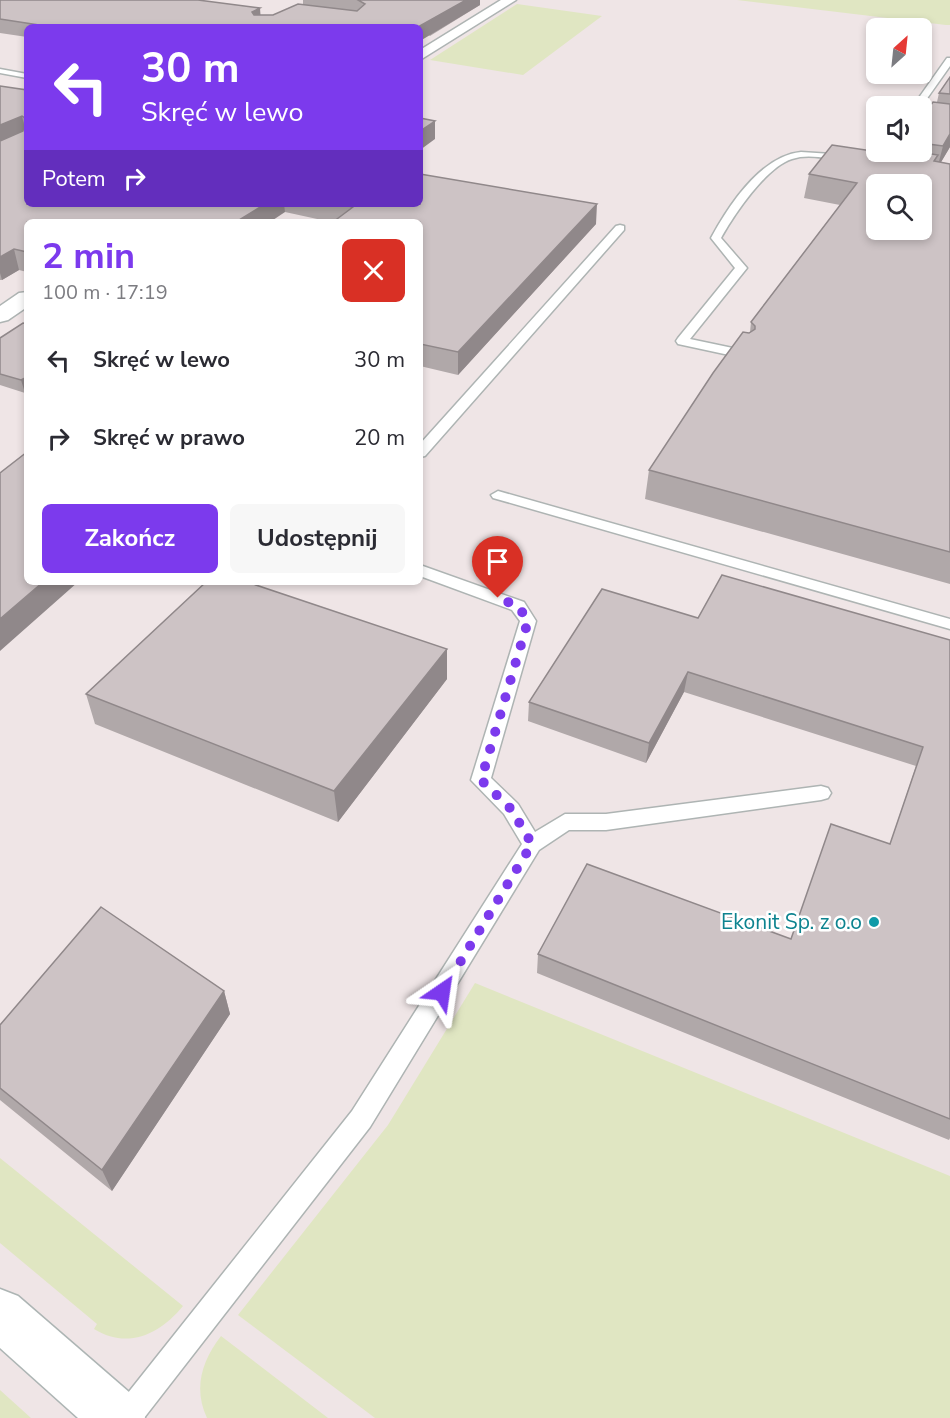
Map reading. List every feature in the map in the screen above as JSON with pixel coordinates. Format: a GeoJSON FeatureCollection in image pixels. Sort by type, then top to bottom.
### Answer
{"type":"FeatureCollection","features":[{"type":"Feature","properties":{"kind":"street"},"geometry":{"type":"LineString","coordinates":[[423,55],[510,0]]}},
{"type":"Feature","properties":{"kind":"street"},"geometry":{"type":"LineString","coordinates":[[0,315],[24,300]]}},
{"type":"Feature","properties":{"kind":"street"},"geometry":{"type":"LineString","coordinates":[[0,1314],[118,1418]]}},
{"type":"Feature","properties":{"kind":"lane"},"geometry":{"type":"LineString","coordinates":[[924,96],[950,60]]}},
{"type":"Feature","properties":{"kind":"lane"},"geometry":{"type":"LineString","coordinates":[[0,71],[24,75]]}},
{"type":"Feature","properties":{"kind":"lane"},"geometry":{"type":"LineString","coordinates":[[743,354],[682,340],[741,268],[716,238],[723,224],[774,163],[788,157],[807,155],[862,162]]}},
{"type":"Feature","properties":{"kind":"lane"},"geometry":{"type":"LineString","coordinates":[[423,450],[620,228]]}},
{"type":"Feature","properties":{"kind":"lane"},"geometry":{"type":"LineString","coordinates":[[498,495],[950,624]]}},
{"type":"Feature","properties":{"kind":"lane"},"geometry":{"type":"LineString","coordinates":[[423,571],[518,606],[528,621],[481,780],[511,809],[532,844]]}},
{"type":"Feature","properties":{"kind":"lane"},"geometry":{"type":"LineString","coordinates":[[126,1418],[361,1119],[532,844],[565,822],[606,822],[821,793]]}},
{"type":"Feature","properties":{"kind":"green space"},"geometry":{"type":"Polygon","coordinates":[[[737,0],[950,0],[950,25],[932,23],[932,18],[887,18],[737,0]]]}},
{"type":"Feature","properties":{"kind":"green space"},"geometry":{"type":"Polygon","coordinates":[[[517,4],[602,16],[523,75],[430,60],[517,4]]]}},
{"type":"Feature","properties":{"kind":"green space"},"geometry":{"type":"Polygon","coordinates":[[[475,983],[950,1176],[950,1418],[375,1418],[238,1315],[388,1125],[475,983]]]}},
{"type":"Feature","properties":{"kind":"green space"},"geometry":{"type":"Polygon","coordinates":[[[0,1158],[183,1306],[164,1324],[143,1336],[119,1338],[94,1329],[97,1324],[0,1243],[0,1158]]]}},
{"type":"Feature","properties":{"kind":"green space"},"geometry":{"type":"Polygon","coordinates":[[[221,1336],[328,1418],[207,1418],[200,1385],[209,1355],[221,1336]]]}},
{"type":"Feature","properties":{"kind":"green space"},"geometry":{"type":"Polygon","coordinates":[[[0,1390],[31,1418],[0,1418],[0,1390]]]}},
{"type":"Feature","properties":{"kind":"building"},"geometry":{"type":"Polygon","coordinates":[[[0,0],[198,0],[260,8],[252,12],[254,15],[273,15],[298,4],[357,11],[365,4],[358,0],[466,0],[423,24],[32,24],[0,19],[0,0]]]}},
{"type":"Feature","properties":{"kind":"building"},"geometry":{"type":"Polygon","coordinates":[[[950,77],[950,94],[939,93],[950,77]]]}},
{"type":"Feature","properties":{"kind":"building"},"geometry":{"type":"Polygon","coordinates":[[[0,86],[24,90],[24,117],[22,116],[0,125],[0,86]]]}},
{"type":"Feature","properties":{"kind":"building"},"geometry":{"type":"Polygon","coordinates":[[[932,103],[950,104],[950,134],[943,146],[932,144],[932,103]]]}},
{"type":"Feature","properties":{"kind":"building"},"geometry":{"type":"Polygon","coordinates":[[[423,119],[435,121],[423,129],[423,119]]]}},
{"type":"Feature","properties":{"kind":"building"},"geometry":{"type":"Polygon","coordinates":[[[24,124],[24,207],[260,207],[241,219],[24,219],[24,251],[14,249],[0,257],[0,141],[23,131],[24,124]]]}},
{"type":"Feature","properties":{"kind":"building"},"geometry":{"type":"Polygon","coordinates":[[[832,145],[866,150],[866,162],[932,162],[932,154],[938,155],[934,161],[950,164],[950,552],[649,470],[713,373],[743,332],[749,333],[755,329],[751,322],[857,183],[809,174],[832,145]]]}},
{"type":"Feature","properties":{"kind":"building"},"geometry":{"type":"Polygon","coordinates":[[[423,175],[597,204],[458,352],[423,345],[423,219],[337,219],[353,207],[423,207],[423,175]]]}},
{"type":"Feature","properties":{"kind":"building"},"geometry":{"type":"Polygon","coordinates":[[[24,323],[24,378],[21,380],[0,374],[0,338],[24,323]]]}},
{"type":"Feature","properties":{"kind":"building"},"geometry":{"type":"Polygon","coordinates":[[[24,454],[24,585],[40,585],[0,619],[0,473],[24,454]]]}},
{"type":"Feature","properties":{"kind":"building"},"geometry":{"type":"Polygon","coordinates":[[[722,575],[950,640],[950,1119],[538,954],[587,864],[791,939],[831,824],[890,844],[923,747],[688,672],[649,743],[529,702],[602,589],[698,618],[722,575]]]}},
{"type":"Feature","properties":{"kind":"building"},"geometry":{"type":"Polygon","coordinates":[[[203,585],[256,585],[447,649],[334,791],[86,694],[203,585]]]}},
{"type":"Feature","properties":{"kind":"building"},"geometry":{"type":"Polygon","coordinates":[[[101,907],[224,991],[102,1170],[0,1088],[0,1025],[101,907]]]}},
{"type":"Feature","properties":{"kind":"place","name":"Ekonit Sp. z o.o"},"geometry":{"type":"Point","coordinates":[874,922]}},
{"type":"Feature","properties":{"kind":"route"},"geometry":{"type":"LineString","coordinates":[[442,992],[532,844],[511,809],[481,780],[528,621],[518,606],[498,598]]}}]}
